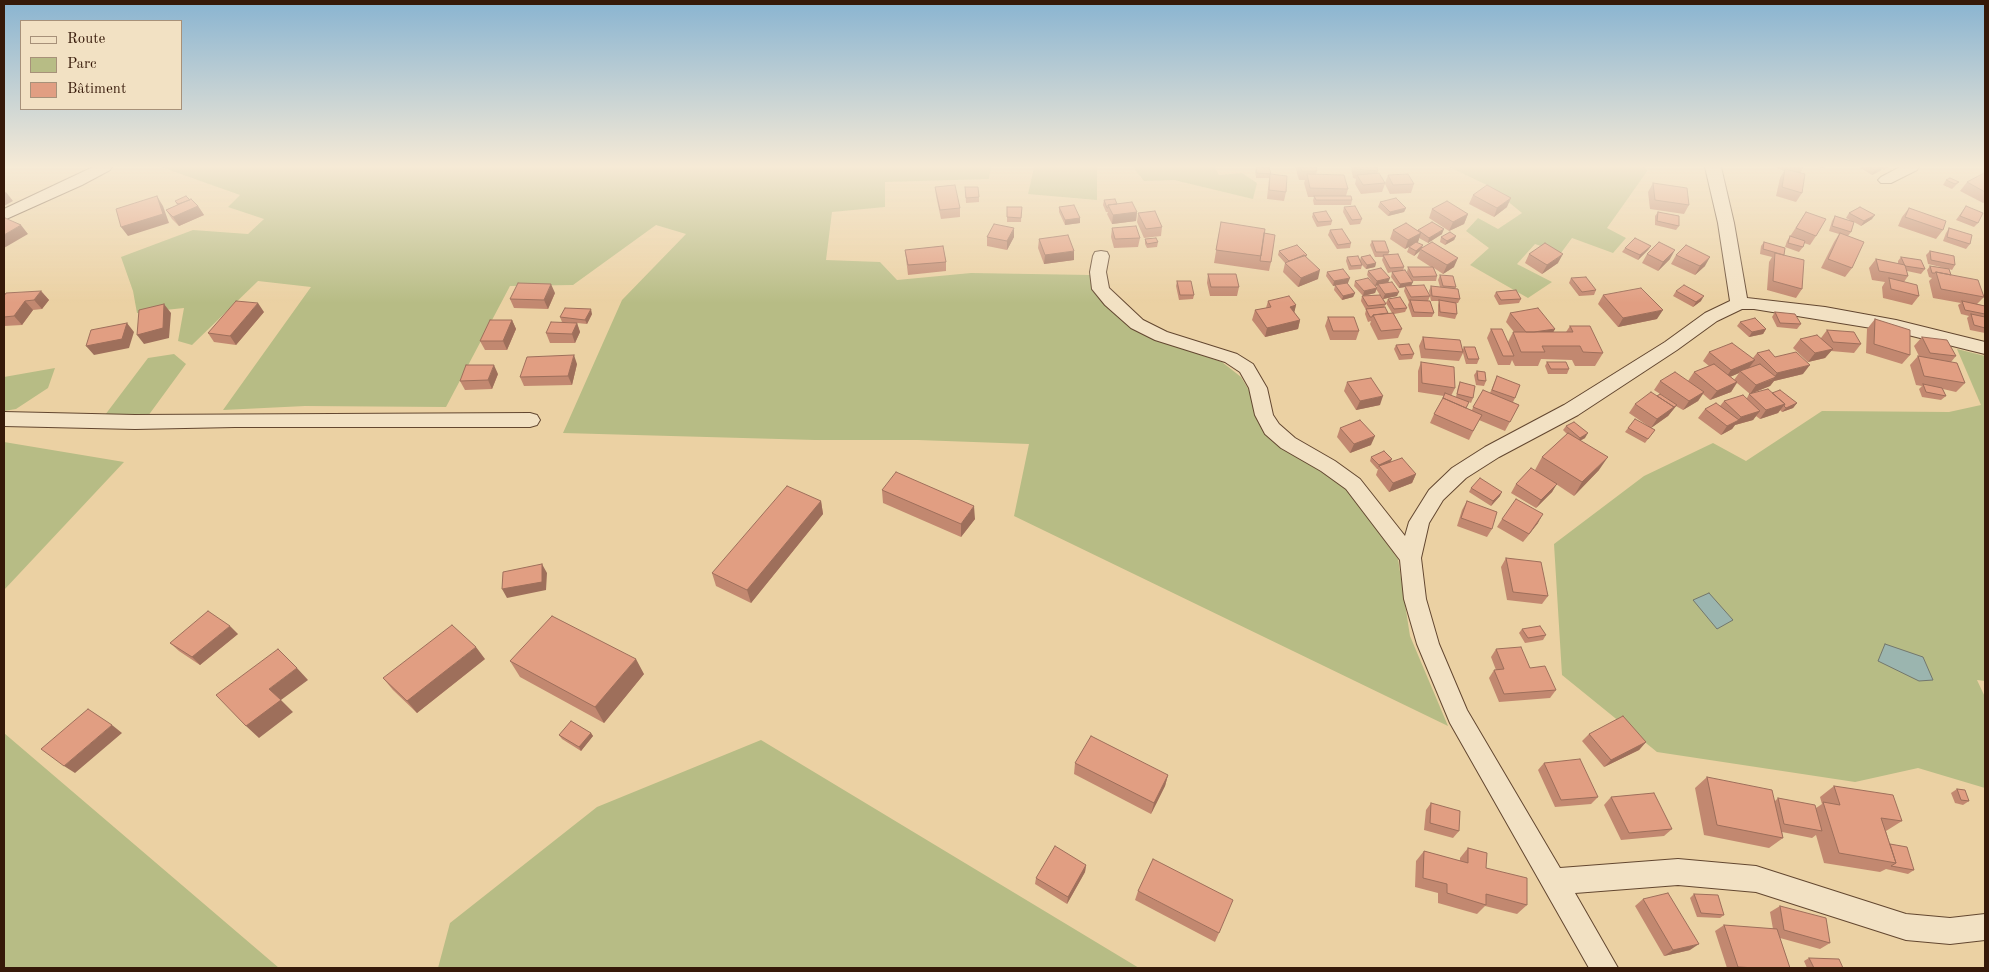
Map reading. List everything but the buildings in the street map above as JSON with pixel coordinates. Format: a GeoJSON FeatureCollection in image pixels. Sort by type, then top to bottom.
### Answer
{"type":"FeatureCollection","features":[{"type":"Feature","properties":{"kind":"street"},"geometry":{"type":"LineString","coordinates":[[1723,212],[1739,304]]}},
{"type":"Feature","properties":{"kind":"street"},"geometry":{"type":"LineString","coordinates":[[1101,256],[1098,272],[1101,289],[1111,301],[1137,324],[1161,336],[1231,358],[1246,368],[1258,388],[1264,415],[1272,429],[1288,443],[1328,466],[1353,484],[1410,558]]}},
{"type":"Feature","properties":{"kind":"street"},"geometry":{"type":"LineString","coordinates":[[1604,968],[1556,881],[1458,716],[1428,644],[1415,599],[1410,558],[1420,522],[1436,495],[1459,473],[1492,452],[1571,410],[1671,346],[1711,317],[1739,304],[1754,303],[1825,313],[1896,326],[1985,348]]}},
{"type":"Feature","properties":{"kind":"street"},"geometry":{"type":"LineString","coordinates":[[4,419],[135,422],[530,420]]}},
{"type":"Feature","properties":{"kind":"street"},"geometry":{"type":"LineString","coordinates":[[1556,881],[1678,872],[1756,879],[1906,927],[1950,931],[1985,927]]}},
{"type":"Feature","properties":{"kind":"green space"},"geometry":{"type":"Polygon","coordinates":[[[244,212],[832,212],[826,260],[880,262],[897,280],[971,273],[1091,275],[1128,325],[1156,340],[1222,362],[1241,377],[1250,392],[1260,425],[1279,445],[1345,485],[1398,559],[1410,636],[1448,726],[1014,516],[1029,444],[563,433],[622,300],[686,234],[656,225],[573,285],[510,286],[446,407],[305,406],[223,410],[311,287],[258,281],[192,345],[178,341],[184,308],[137,313],[133,291],[121,257],[193,230],[248,234],[264,219],[244,212]]]}},
{"type":"Feature","properties":{"kind":"green space"},"geometry":{"type":"Polygon","coordinates":[[[1618,212],[1607,228],[1626,238],[1613,253],[1572,238],[1561,253],[1535,244],[1517,264],[1552,282],[1528,298],[1470,265],[1489,248],[1466,231],[1478,218],[1498,229],[1522,213],[1618,212]]]}},
{"type":"Feature","properties":{"kind":"green space"},"geometry":{"type":"Polygon","coordinates":[[[1957,349],[1985,356],[1985,681],[1977,680],[1985,697],[1985,788],[1918,768],[1855,782],[1657,752],[1562,675],[1554,544],[1644,476],[1713,443],[1746,461],[1822,411],[1949,412],[1981,405],[1957,349]]]}},
{"type":"Feature","properties":{"kind":"green space"},"geometry":{"type":"Polygon","coordinates":[[[174,354],[186,364],[148,416],[105,415],[148,358],[174,354]]]}},
{"type":"Feature","properties":{"kind":"green space"},"geometry":{"type":"Polygon","coordinates":[[[55,368],[48,388],[16,409],[4,411],[4,377],[55,368]]]}},
{"type":"Feature","properties":{"kind":"green space"},"geometry":{"type":"Polygon","coordinates":[[[4,442],[124,462],[4,590],[4,442]]]}},
{"type":"Feature","properties":{"kind":"green space"},"geometry":{"type":"Polygon","coordinates":[[[4,733],[279,968],[4,968],[4,733]]]}},
{"type":"Feature","properties":{"kind":"green space"},"geometry":{"type":"Polygon","coordinates":[[[761,740],[1139,968],[438,968],[450,923],[597,807],[761,740]]]}},
{"type":"Feature","properties":{"kind":"water"},"geometry":{"type":"Polygon","coordinates":[[[1709,593],[1733,620],[1717,629],[1693,600],[1709,593]]]}},
{"type":"Feature","properties":{"kind":"water"},"geometry":{"type":"Polygon","coordinates":[[[1885,644],[1923,657],[1933,680],[1919,681],[1878,661],[1885,644]]]}}]}
